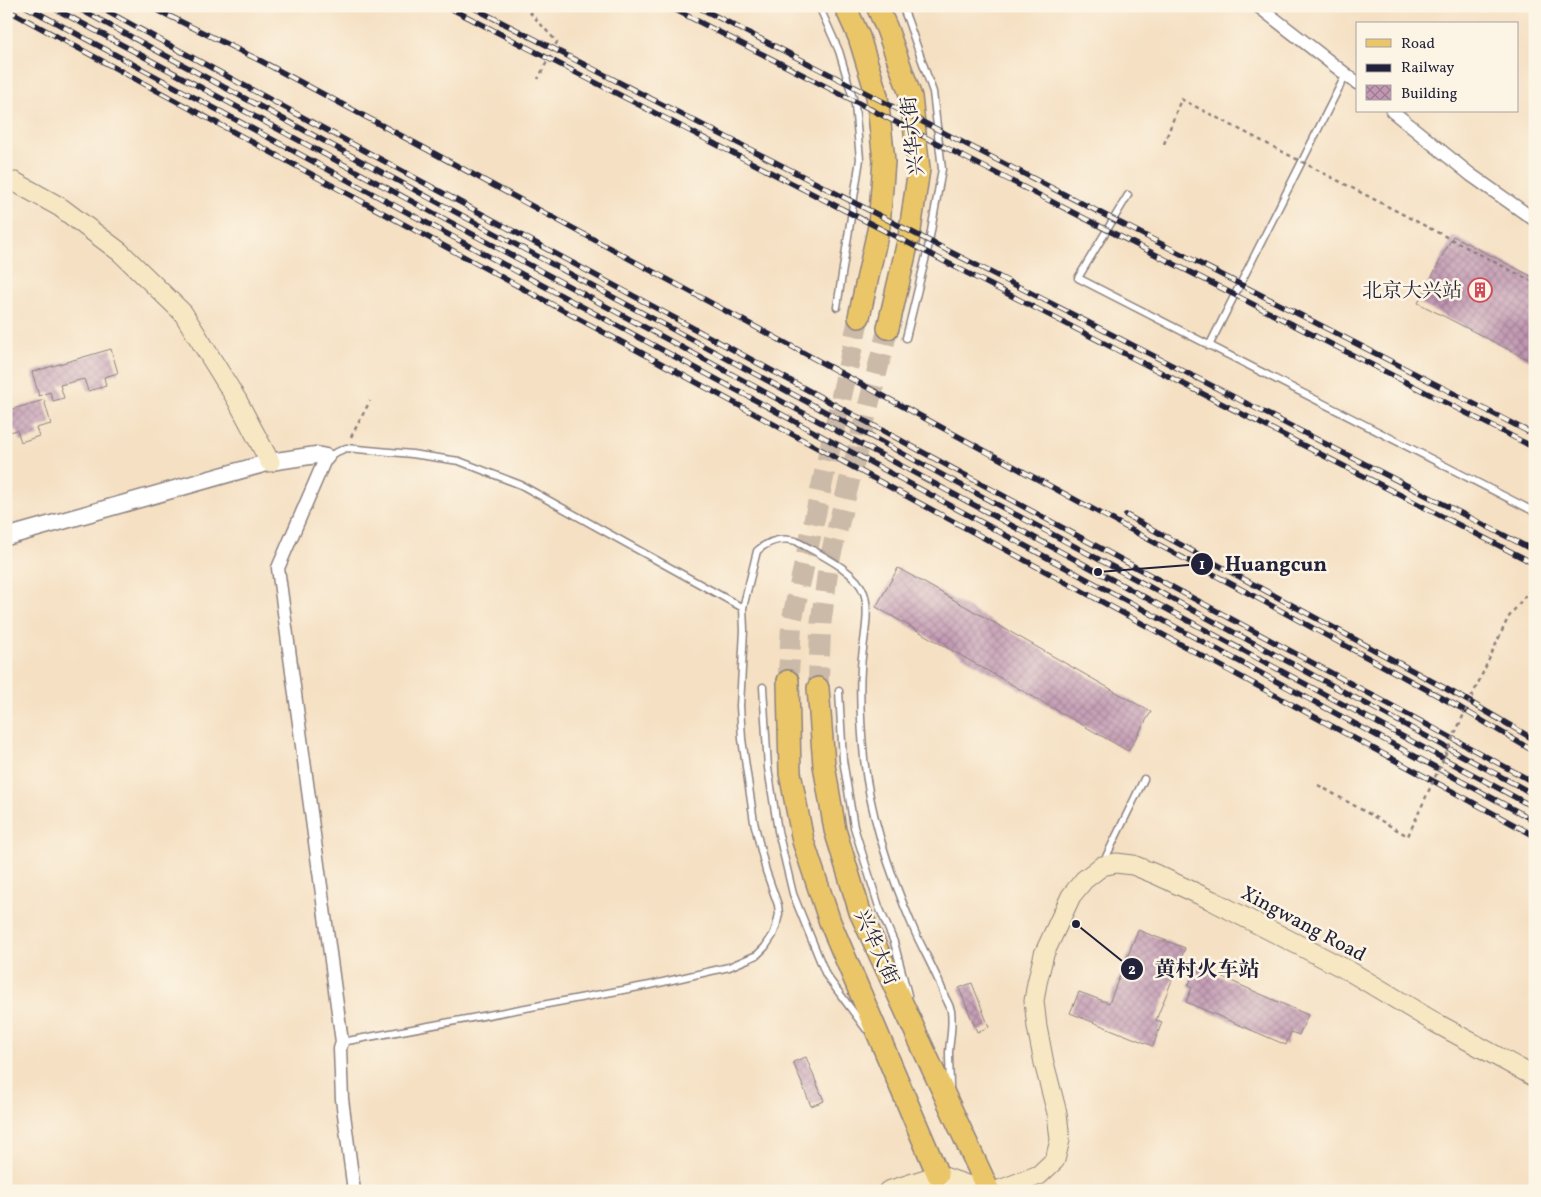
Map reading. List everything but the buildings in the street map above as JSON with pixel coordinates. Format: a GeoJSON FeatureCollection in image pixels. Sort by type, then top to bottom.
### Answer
{"type":"FeatureCollection","features":[{"type":"Feature","properties":{"kind":"main road","name":"兴华大街"},"geometry":{"type":"LineString","coordinates":[[845,6],[859,37],[876,96],[884,161],[879,226],[859,317]]}},
{"type":"Feature","properties":{"kind":"main road","name":"兴华大街"},"geometry":{"type":"LineString","coordinates":[[877,6],[911,97],[919,169],[897,333]]}},
{"type":"Feature","properties":{"kind":"main road"},"geometry":{"type":"LineString","coordinates":[[15,182],[60,207],[120,252],[183,314],[237,400],[270,462]]}},
{"type":"Feature","properties":{"kind":"main road","name":"兴华大街"},"geometry":{"type":"LineString","coordinates":[[788,681],[790,773],[803,841],[830,922],[941,1183]]}},
{"type":"Feature","properties":{"kind":"main road","name":"兴华大街"},"geometry":{"type":"LineString","coordinates":[[818,688],[824,765],[835,830],[860,912],[990,1191]]}},
{"type":"Feature","properties":{"kind":"main road","name":"Xingwang Road"},"geometry":{"type":"LineString","coordinates":[[1102,866],[1116,863],[1133,865],[1212,900],[1351,972],[1436,1023],[1535,1077]]}},
{"type":"Feature","properties":{"kind":"main road"},"geometry":{"type":"LineString","coordinates":[[997,1191],[1039,1176],[1055,1160],[1060,1140],[1057,1113],[1044,1063],[1034,1001],[1044,954],[1060,916],[1071,896],[1084,880],[1102,866]]}},
{"type":"Feature","properties":{"kind":"main road"},"geometry":{"type":"LineString","coordinates":[[888,1191],[941,1183],[984,1191]]}},
{"type":"Feature","properties":{"kind":"street"},"geometry":{"type":"LineString","coordinates":[[1258,6],[1356,82]]}},
{"type":"Feature","properties":{"kind":"street"},"geometry":{"type":"LineString","coordinates":[[1393,112],[1471,175],[1535,220]]}},
{"type":"Feature","properties":{"kind":"street"},"geometry":{"type":"LineString","coordinates":[[6,538],[270,462],[316,455],[326,457],[278,568],[342,1042],[340,1049],[342,1099],[354,1191]]}},
{"type":"Feature","properties":{"kind":"lane"},"geometry":{"type":"LineString","coordinates":[[819,6],[839,52],[855,105],[860,160],[837,307]]}},
{"type":"Feature","properties":{"kind":"lane"},"geometry":{"type":"LineString","coordinates":[[897,333],[928,248],[942,169],[933,92],[902,6]]}},
{"type":"Feature","properties":{"kind":"lane"},"geometry":{"type":"LineString","coordinates":[[1209,346],[1346,74]]}},
{"type":"Feature","properties":{"kind":"lane"},"geometry":{"type":"LineString","coordinates":[[1128,195],[1078,278],[1535,512]]}},
{"type":"Feature","properties":{"kind":"lane"},"geometry":{"type":"LineString","coordinates":[[326,457],[346,448],[412,454],[459,461],[520,486],[743,608]]}},
{"type":"Feature","properties":{"kind":"lane"},"geometry":{"type":"LineString","coordinates":[[342,1042],[650,985],[729,967],[757,955],[773,935],[779,914],[754,822],[742,739],[740,706],[744,630],[743,608],[757,551],[764,544],[773,540],[788,539],[796,541],[844,569],[856,578],[864,592],[866,621],[861,669],[861,721],[868,785],[891,871],[915,931],[939,979],[951,1009],[952,1033],[949,1050],[951,1105]]}},
{"type":"Feature","properties":{"kind":"lane"},"geometry":{"type":"LineString","coordinates":[[763,687],[768,768],[778,831],[793,894],[826,975],[890,1061]]}},
{"type":"Feature","properties":{"kind":"lane"},"geometry":{"type":"LineString","coordinates":[[839,691],[843,760],[854,827],[879,906],[894,942],[909,998]]}},
{"type":"Feature","properties":{"kind":"lane"},"geometry":{"type":"LineString","coordinates":[[1102,866],[1144,779]]}},
{"type":"Feature","properties":{"kind":"lane"},"geometry":{"type":"LineString","coordinates":[[912,1007],[922,1044]]}},
{"type":"Feature","properties":{"kind":"path"},"geometry":{"type":"LineString","coordinates":[[524,6],[557,42],[538,79]]}},
{"type":"Feature","properties":{"kind":"path"},"geometry":{"type":"LineString","coordinates":[[1164,144],[1181,99],[1535,283]]}},
{"type":"Feature","properties":{"kind":"path"},"geometry":{"type":"LineString","coordinates":[[346,448],[370,401]]}},
{"type":"Feature","properties":{"kind":"path"},"geometry":{"type":"LineString","coordinates":[[1318,785],[1408,836],[1508,618],[1535,580]]}},
{"type":"Feature","properties":{"kind":"tunnel"},"geometry":{"type":"LineString","coordinates":[[788,681],[792,620],[859,317]]}},
{"type":"Feature","properties":{"kind":"tunnel"},"geometry":{"type":"LineString","coordinates":[[818,688],[821,622],[829,562],[888,328]]}},
{"type":"Feature","properties":{"kind":"railway"},"geometry":{"type":"LineString","coordinates":[[25,6],[1535,821]]}},
{"type":"Feature","properties":{"kind":"railway"},"geometry":{"type":"LineString","coordinates":[[50,6],[1535,808]]}},
{"type":"Feature","properties":{"kind":"railway"},"geometry":{"type":"LineString","coordinates":[[74,6],[1535,795]]}},
{"type":"Feature","properties":{"kind":"railway"},"geometry":{"type":"LineString","coordinates":[[97,6],[1535,783]]}},
{"type":"Feature","properties":{"kind":"railway"},"geometry":{"type":"LineString","coordinates":[[149,6],[261,61],[428,150],[1459,707],[1535,752]]}},
{"type":"Feature","properties":{"kind":"railway"},"geometry":{"type":"LineString","coordinates":[[446,6],[1535,564]]}},
{"type":"Feature","properties":{"kind":"railway"},"geometry":{"type":"LineString","coordinates":[[470,6],[1535,551]]}},
{"type":"Feature","properties":{"kind":"railway"},"geometry":{"type":"LineString","coordinates":[[668,6],[1535,448]]}},
{"type":"Feature","properties":{"kind":"railway"},"geometry":{"type":"LineString","coordinates":[[696,6],[1535,435]]}},
{"type":"Feature","properties":{"kind":"railway"},"geometry":{"type":"LineString","coordinates":[[6,9],[1535,836]]}},
{"type":"Feature","properties":{"kind":"railway"},"geometry":{"type":"LineString","coordinates":[[1126,515],[1463,698],[1535,740]]}},
{"type":"Feature","properties":{"kind":"place","name":"北京大兴站"},"geometry":{"type":"Point","coordinates":[1480,290]}},
{"type":"Feature","properties":{"kind":"place","name":"Huangcun"},"geometry":{"type":"Point","coordinates":[1098,572]}},
{"type":"Feature","properties":{"kind":"place","name":"黄村火车站"},"geometry":{"type":"Point","coordinates":[1076,924]}}]}
